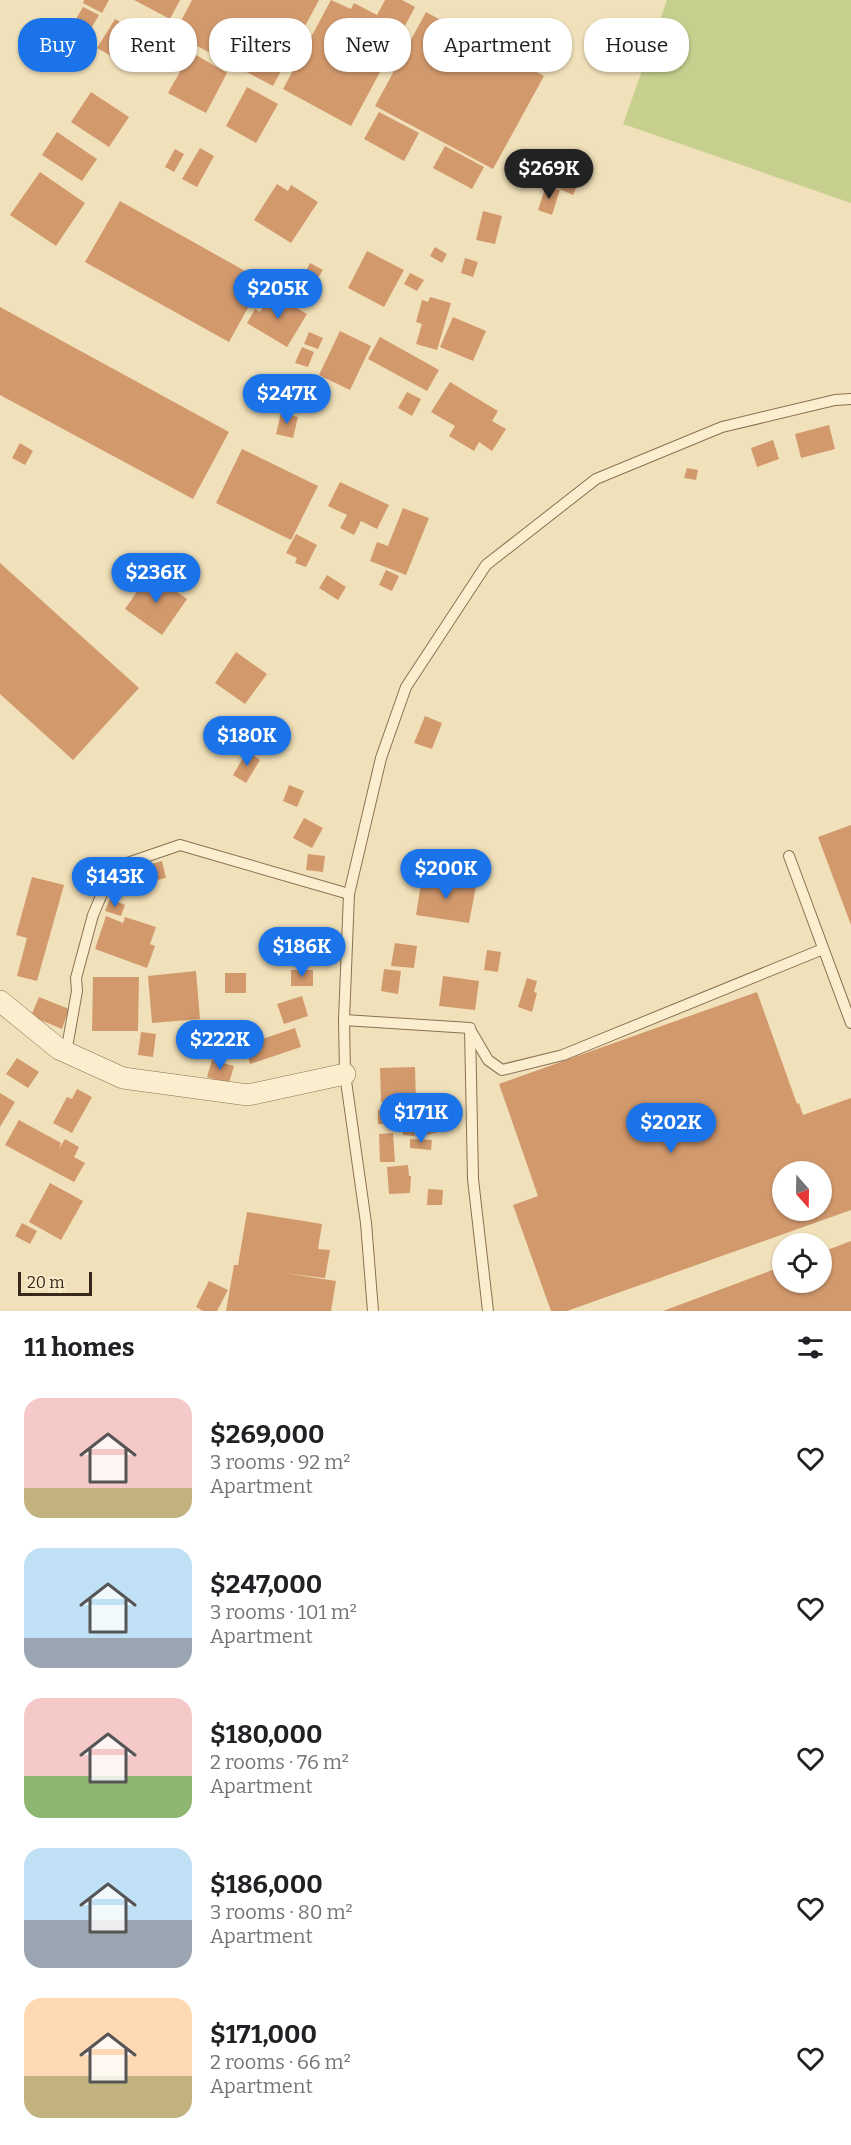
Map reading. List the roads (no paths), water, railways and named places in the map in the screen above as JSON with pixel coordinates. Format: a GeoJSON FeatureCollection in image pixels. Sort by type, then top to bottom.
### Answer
{"type":"FeatureCollection","features":[{"type":"Feature","properties":{"kind":"street"},"geometry":{"type":"LineString","coordinates":[[0,1001],[59,1049],[123,1078],[248,1095],[345,1074]]}},
{"type":"Feature","properties":{"kind":"lane"},"geometry":{"type":"LineString","coordinates":[[373,1311],[366,1222],[345,1074],[344,1020],[349,894],[381,758],[406,687],[486,565],[596,479],[722,427],[835,399],[851,399]]}},
{"type":"Feature","properties":{"kind":"lane"},"geometry":{"type":"LineString","coordinates":[[66,1053],[77,991],[76,978],[93,915],[113,868],[180,845],[349,894]]}},
{"type":"Feature","properties":{"kind":"lane"},"geometry":{"type":"LineString","coordinates":[[789,856],[851,1023]]}},
{"type":"Feature","properties":{"kind":"lane"},"geometry":{"type":"LineString","coordinates":[[470,1028],[488,1060],[502,1070],[563,1055],[823,949]]}},
{"type":"Feature","properties":{"kind":"lane"},"geometry":{"type":"LineString","coordinates":[[344,1020],[470,1028]]}},
{"type":"Feature","properties":{"kind":"lane"},"geometry":{"type":"LineString","coordinates":[[470,1028],[473,1179],[488,1311]]}}]}
